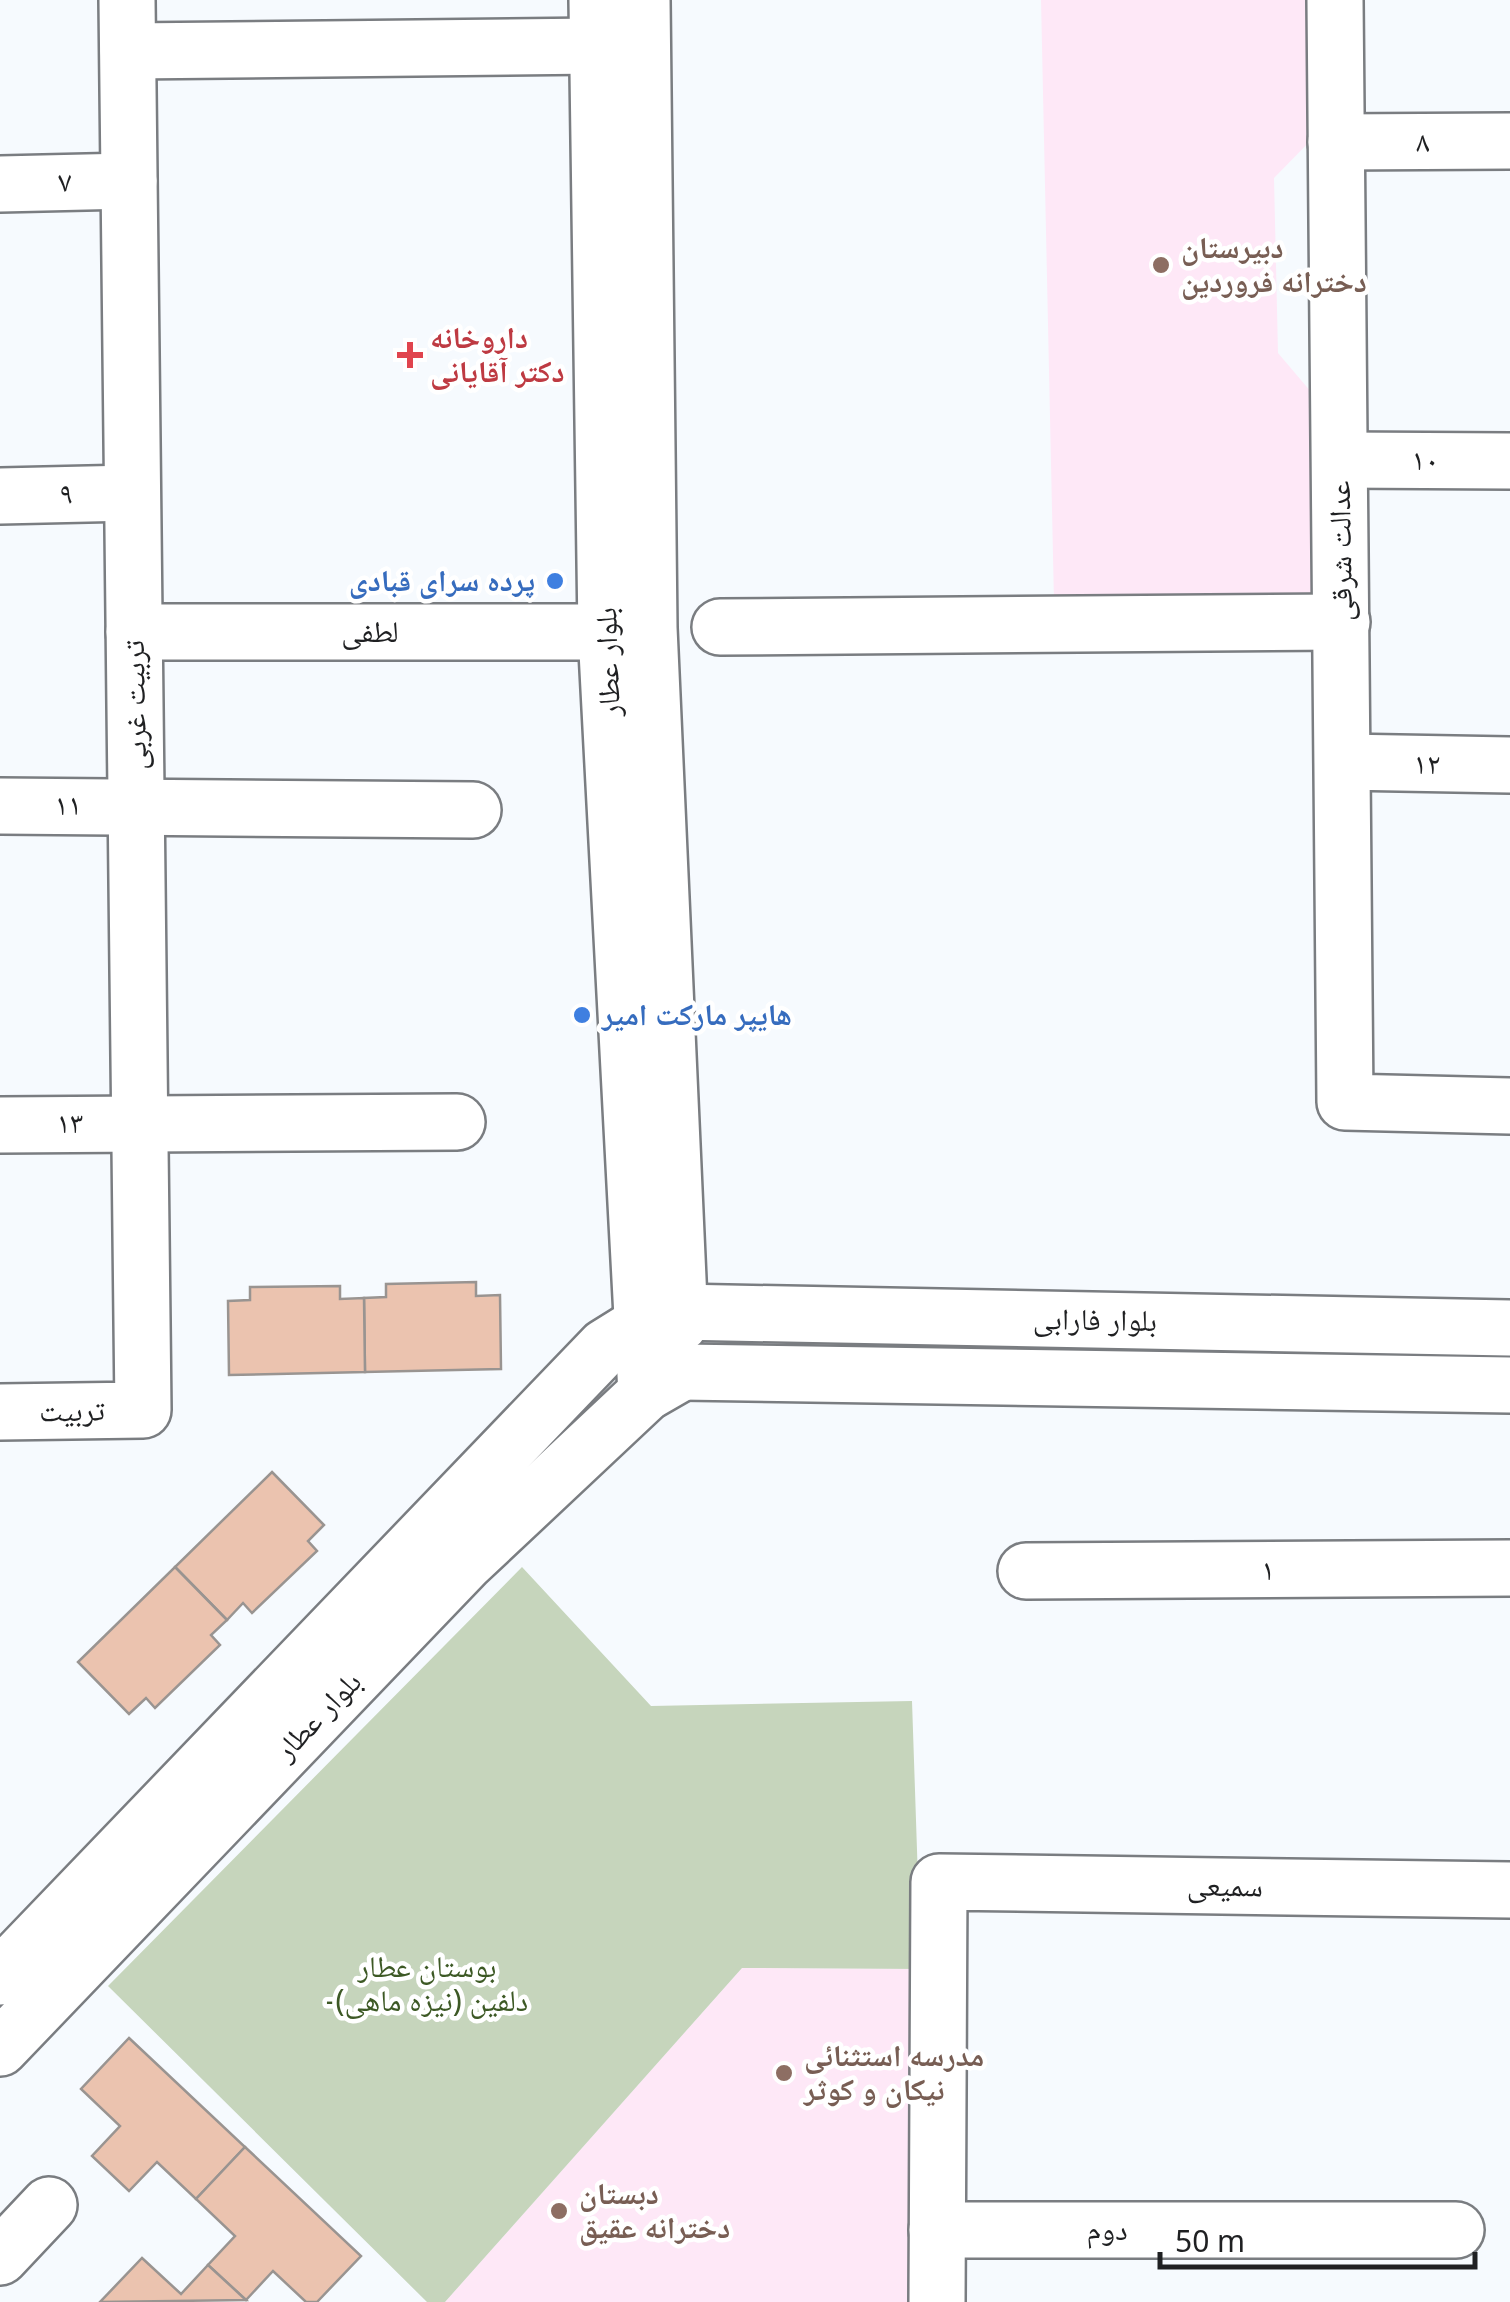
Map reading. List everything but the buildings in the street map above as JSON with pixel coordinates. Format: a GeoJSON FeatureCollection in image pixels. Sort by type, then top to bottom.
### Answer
{"type":"FeatureCollection","features":[{"type":"Feature","properties":{"kind":"street","name":"بلوار عطار"},"geometry":{"type":"LineString","coordinates":[[642,0],[660,1318]]}},
{"type":"Feature","properties":{"kind":"street","name":"عدالت شرقی"},"geometry":{"type":"LineString","coordinates":[[1334,0],[1345,1102],[1510,1106]]}},
{"type":"Feature","properties":{"kind":"street","name":"بلوار عطار"},"geometry":{"type":"LineString","coordinates":[[0,2048],[465,1562],[664,1382],[606,632],[597,23]]}},
{"type":"Feature","properties":{"kind":"street"},"geometry":{"type":"LineString","coordinates":[[127,26],[597,23]]}},
{"type":"Feature","properties":{"kind":"street","name":"تربیت غربی"},"geometry":{"type":"LineString","coordinates":[[127,26],[143,1410]]}},
{"type":"Feature","properties":{"kind":"street","name":"۸"},"geometry":{"type":"LineString","coordinates":[[1336,142],[1510,141]]}},
{"type":"Feature","properties":{"kind":"street","name":"۷"},"geometry":{"type":"LineString","coordinates":[[0,184],[129,181]]}},
{"type":"Feature","properties":{"kind":"street","name":"۱۰"},"geometry":{"type":"LineString","coordinates":[[1340,460],[1510,461]]}},
{"type":"Feature","properties":{"kind":"street","name":"۹"},"geometry":{"type":"LineString","coordinates":[[0,496],[132,493]]}},
{"type":"Feature","properties":{"kind":"street"},"geometry":{"type":"LineString","coordinates":[[720,627],[1342,622]]}},
{"type":"Feature","properties":{"kind":"street","name":"لطفی"},"geometry":{"type":"LineString","coordinates":[[134,632],[606,632]]}},
{"type":"Feature","properties":{"kind":"street","name":"۱۲"},"geometry":{"type":"LineString","coordinates":[[1344,762],[1510,766]]}},
{"type":"Feature","properties":{"kind":"street","name":"۱۱"},"geometry":{"type":"LineString","coordinates":[[0,806],[136,804],[473,810]]}},
{"type":"Feature","properties":{"kind":"street","name":"۱۳"},"geometry":{"type":"LineString","coordinates":[[0,1124],[456,1122]]}},
{"type":"Feature","properties":{"kind":"street","name":"بلوار عطار"},"geometry":{"type":"LineString","coordinates":[[0,1977],[605,1346],[660,1318]]}},
{"type":"Feature","properties":{"kind":"street","name":"بلوار فارابی"},"geometry":{"type":"LineString","coordinates":[[660,1318],[1510,1328]]}},
{"type":"Feature","properties":{"kind":"street","name":"بلوار فارابی"},"geometry":{"type":"LineString","coordinates":[[664,1382],[1510,1385]]}},
{"type":"Feature","properties":{"kind":"street","name":"تربیت"},"geometry":{"type":"LineString","coordinates":[[0,1412],[143,1410]]}},
{"type":"Feature","properties":{"kind":"street","name":"۱"},"geometry":{"type":"LineString","coordinates":[[1026,1571],[1510,1568]]}},
{"type":"Feature","properties":{"kind":"street","name":"سمیعی"},"geometry":{"type":"LineString","coordinates":[[937,2230],[939,1882],[1510,1890]]}},
{"type":"Feature","properties":{"kind":"street"},"geometry":{"type":"LineString","coordinates":[[0,2257],[49,2204]]}},
{"type":"Feature","properties":{"kind":"street"},"geometry":{"type":"LineString","coordinates":[[937,2230],[937,2302]]}},
{"type":"Feature","properties":{"kind":"street","name":"دوم"},"geometry":{"type":"LineString","coordinates":[[937,2230],[1456,2230]]}},
{"type":"Feature","properties":{"kind":"shaded area","name":"دبیرستان دخترانه فروردین"},"geometry":{"type":"Polygon","coordinates":[[[1041,0],[1318,0],[1319,132],[1274,178],[1278,353],[1323,406],[1326,596],[1054,602],[1041,0]]]}},
{"type":"Feature","properties":{"kind":"shaded area","name":"مدرسه استثنائی نیکان و کوثر"},"geometry":{"type":"Polygon","coordinates":[[[742,1968],[921,1969],[920,2302],[445,2302],[742,1968]]]}},
{"type":"Feature","properties":{"kind":"green space","name":"بوستان عطار -دلفین (نیزه ماهی)"},"geometry":{"type":"Polygon","coordinates":[[[522,1567],[651,1706],[912,1701],[921,1969],[742,1968],[445,2302],[427,2302],[108,1986],[522,1567]]]}},
{"type":"Feature","properties":{"kind":"place","name":"دبیرستان دخترانه فروردین"},"geometry":{"type":"Point","coordinates":[1161,265]}},
{"type":"Feature","properties":{"kind":"place","name":"داروخانه دکتر آقایانی"},"geometry":{"type":"Point","coordinates":[410,355]}},
{"type":"Feature","properties":{"kind":"place","name":"پرده سرای قبادی"},"geometry":{"type":"Point","coordinates":[555,581]}},
{"type":"Feature","properties":{"kind":"place","name":"هایپر مارکت امیر"},"geometry":{"type":"Point","coordinates":[582,1015]}},
{"type":"Feature","properties":{"kind":"place","name":"مدرسه استثنائی نیکان و کوثر"},"geometry":{"type":"Point","coordinates":[784,2073]}},
{"type":"Feature","properties":{"kind":"place","name":"دبستان دخترانه عقیق"},"geometry":{"type":"Point","coordinates":[559,2211]}}]}
